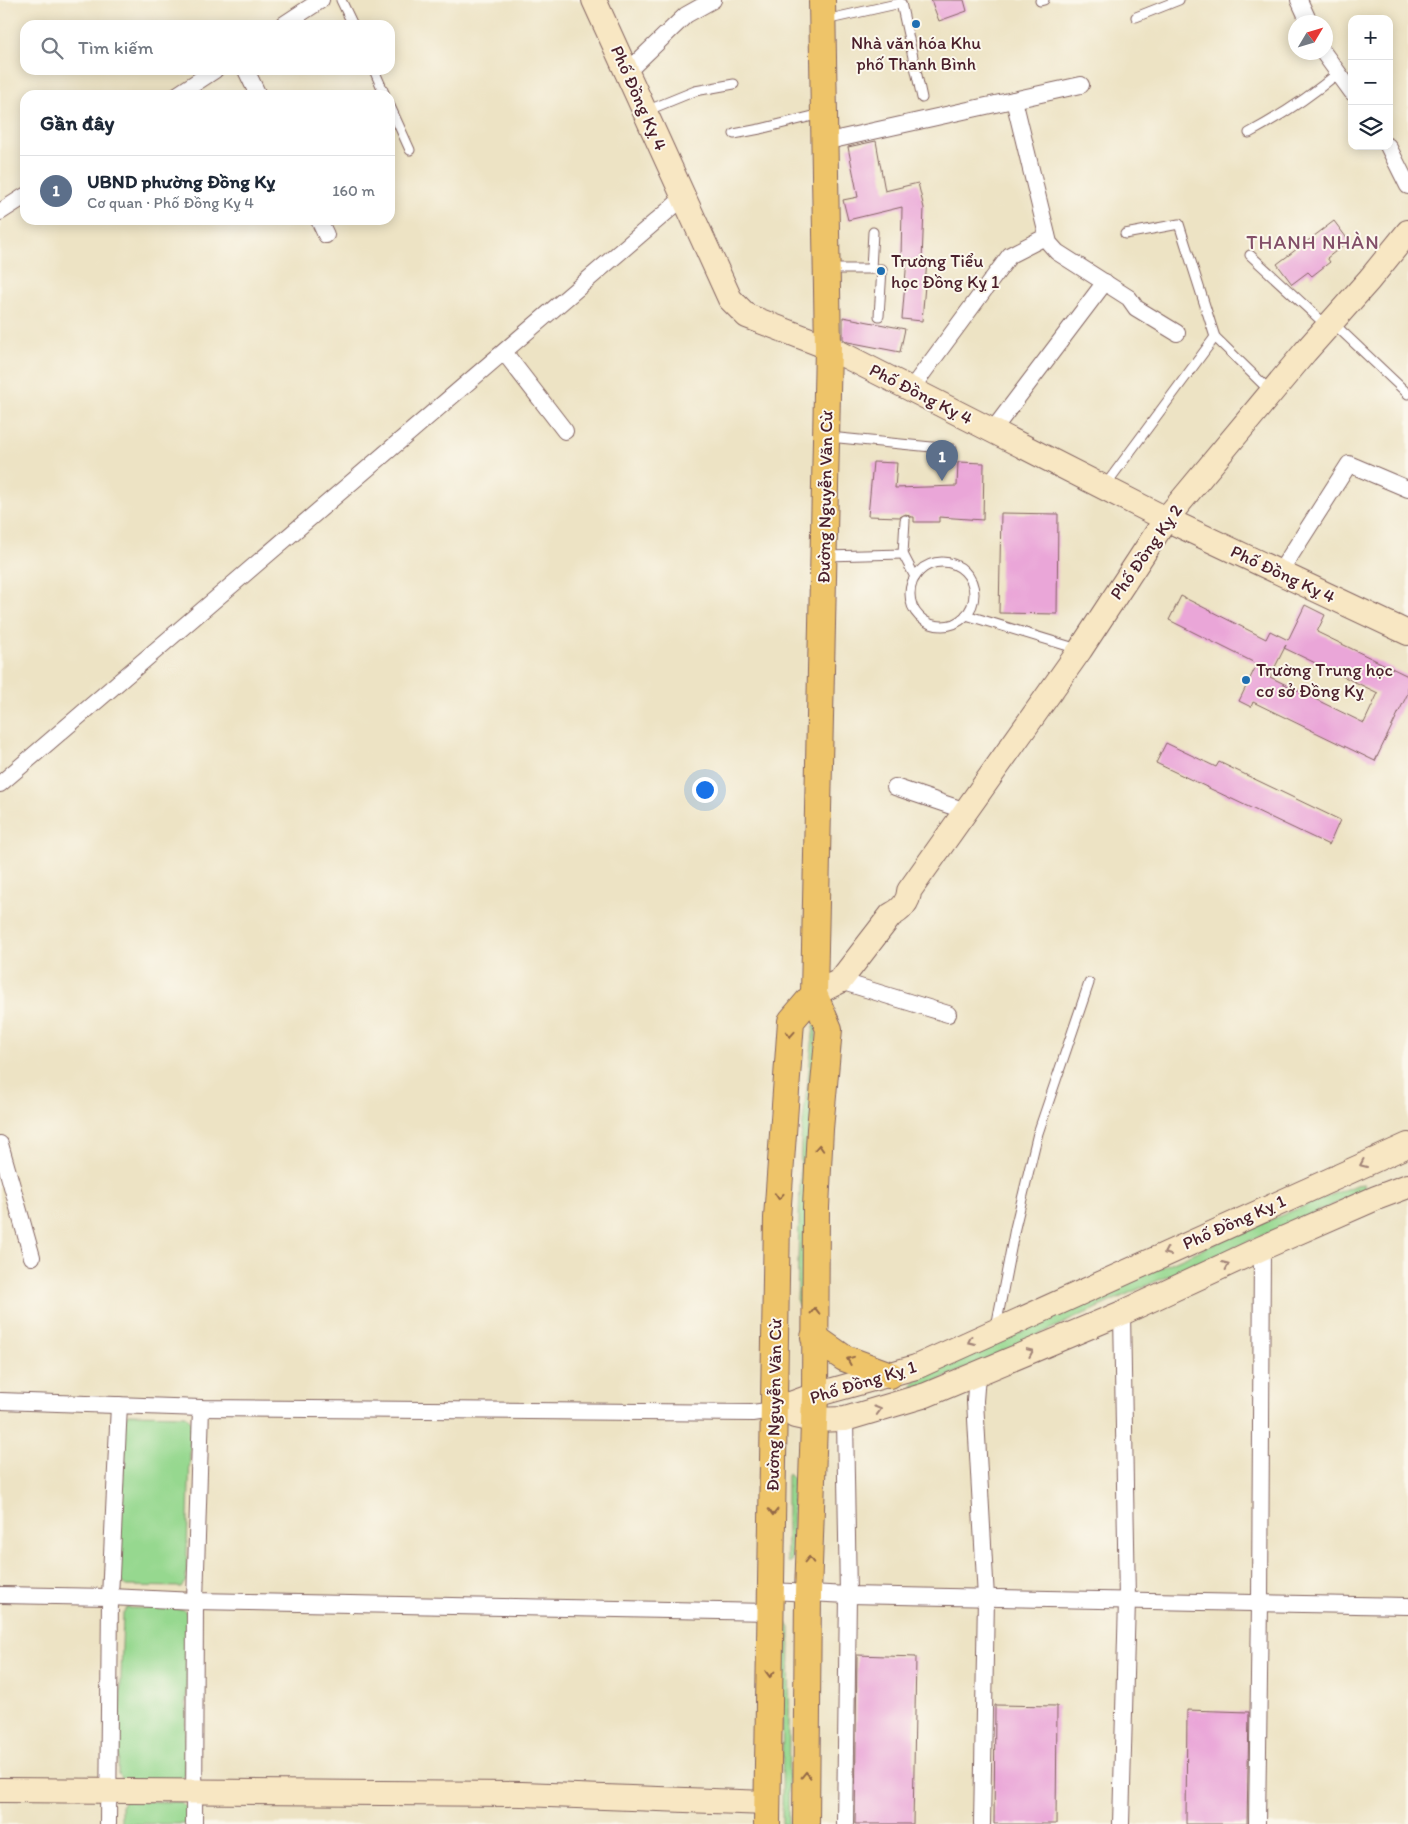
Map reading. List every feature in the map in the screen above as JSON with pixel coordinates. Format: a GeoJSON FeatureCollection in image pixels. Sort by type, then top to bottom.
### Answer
{"type":"FeatureCollection","features":[{"type":"Feature","properties":{"kind":"main road","name":"Đường Nguyễn Văn Cừ"},"geometry":{"type":"LineString","coordinates":[[806,1824],[808,1593],[815,1395],[816,1207],[820,1129],[829,1029],[814,994],[828,346],[822,10]]}},
{"type":"Feature","properties":{"kind":"main road","name":"Đường Nguyễn Văn Cừ"},"geometry":{"type":"LineString","coordinates":[[767,1814],[778,1218],[791,1021],[814,994]]}},
{"type":"Feature","properties":{"kind":"main road"},"geometry":{"type":"LineString","coordinates":[[814,1337],[844,1358],[890,1375]]}},
{"type":"Feature","properties":{"kind":"street"},"geometry":{"type":"LineString","coordinates":[[291,20],[321,0]]}},
{"type":"Feature","properties":{"kind":"street","name":"Phố Đồng Kỵ 4"},"geometry":{"type":"LineString","coordinates":[[594,0],[730,299],[747,316],[828,346],[1166,519],[1408,633]]}},
{"type":"Feature","properties":{"kind":"street"},"geometry":{"type":"LineString","coordinates":[[627,72],[686,15],[713,0]]}},
{"type":"Feature","properties":{"kind":"street"},"geometry":{"type":"LineString","coordinates":[[1298,0],[1306,15]]}},
{"type":"Feature","properties":{"kind":"street"},"geometry":{"type":"LineString","coordinates":[[1329,60],[1348,87]]}},
{"type":"Feature","properties":{"kind":"street"},"geometry":{"type":"LineString","coordinates":[[185,90],[207,75]]}},
{"type":"Feature","properties":{"kind":"street"},"geometry":{"type":"LineString","coordinates":[[248,75],[256,90]]}},
{"type":"Feature","properties":{"kind":"street"},"geometry":{"type":"LineString","coordinates":[[824,142],[1081,85]]}},
{"type":"Feature","properties":{"kind":"street"},"geometry":{"type":"LineString","coordinates":[[1014,100],[1049,243],[1057,252],[1130,298],[1136,308],[1177,333]]}},
{"type":"Feature","properties":{"kind":"street"},"geometry":{"type":"LineString","coordinates":[[1390,150],[1408,186]]}},
{"type":"Feature","properties":{"kind":"street"},"geometry":{"type":"LineString","coordinates":[[0,784],[684,197]]}},
{"type":"Feature","properties":{"kind":"street"},"geometry":{"type":"LineString","coordinates":[[0,212],[20,199]]}},
{"type":"Feature","properties":{"kind":"street","name":"Phố Đồng Kỵ 2"},"geometry":{"type":"LineString","coordinates":[[814,994],[840,981],[891,914],[891,907],[896,899],[909,892],[1080,650],[1166,519],[1271,392],[1369,280],[1408,232]]}},
{"type":"Feature","properties":{"kind":"street"},"geometry":{"type":"LineString","coordinates":[[911,389],[1010,255],[1047,236]]}},
{"type":"Feature","properties":{"kind":"street"},"geometry":{"type":"LineString","coordinates":[[993,430],[1105,282]]}},
{"type":"Feature","properties":{"kind":"street"},"geometry":{"type":"LineString","coordinates":[[504,352],[565,431]]}},
{"type":"Feature","properties":{"kind":"street"},"geometry":{"type":"LineString","coordinates":[[1280,572],[1349,464],[1408,489]]}},
{"type":"Feature","properties":{"kind":"street"},"geometry":{"type":"LineString","coordinates":[[895,787],[966,811]]}},
{"type":"Feature","properties":{"kind":"street"},"geometry":{"type":"LineString","coordinates":[[840,981],[948,1014]]}},
{"type":"Feature","properties":{"kind":"street"},"geometry":{"type":"LineString","coordinates":[[0,1144],[32,1257]]}},
{"type":"Feature","properties":{"kind":"street","name":"Phố Đồng Kỵ 1"},"geometry":{"type":"LineString","coordinates":[[774,1410],[815,1395],[916,1367],[1408,1145]]}},
{"type":"Feature","properties":{"kind":"street","name":"Phố Đồng Kỵ 1"},"geometry":{"type":"LineString","coordinates":[[774,1410],[813,1420],[845,1419],[913,1400],[977,1375],[1122,1313],[1262,1248],[1408,1186]]}},
{"type":"Feature","properties":{"kind":"street"},"geometry":{"type":"LineString","coordinates":[[1257,1824],[1262,1248]]}},
{"type":"Feature","properties":{"kind":"street"},"geometry":{"type":"LineString","coordinates":[[1121,1824],[1127,1600],[1122,1313]]}},
{"type":"Feature","properties":{"kind":"street"},"geometry":{"type":"LineString","coordinates":[[977,1375],[975,1401],[986,1598],[982,1824]]}},
{"type":"Feature","properties":{"kind":"street"},"geometry":{"type":"LineString","coordinates":[[0,1401],[200,1408],[752,1413],[774,1410]]}},
{"type":"Feature","properties":{"kind":"street"},"geometry":{"type":"LineString","coordinates":[[108,1824],[110,1596],[119,1405]]}},
{"type":"Feature","properties":{"kind":"street"},"geometry":{"type":"LineString","coordinates":[[194,1824],[195,1601],[200,1408]]}},
{"type":"Feature","properties":{"kind":"street"},"geometry":{"type":"LineString","coordinates":[[844,1824],[848,1595],[845,1419]]}},
{"type":"Feature","properties":{"kind":"street"},"geometry":{"type":"LineString","coordinates":[[0,1595],[110,1596],[195,1601],[771,1602],[808,1593],[1408,1606]]}},
{"type":"Feature","properties":{"kind":"street"},"geometry":{"type":"LineString","coordinates":[[0,1790],[522,1794],[767,1814]]}},
{"type":"Feature","properties":{"kind":"lane"},"geometry":{"type":"LineString","coordinates":[[341,0],[351,20]]}},
{"type":"Feature","properties":{"kind":"lane"},"geometry":{"type":"LineString","coordinates":[[1136,17],[1180,0]]}},
{"type":"Feature","properties":{"kind":"lane"},"geometry":{"type":"LineString","coordinates":[[822,10],[901,3],[922,98]]}},
{"type":"Feature","properties":{"kind":"lane"},"geometry":{"type":"LineString","coordinates":[[1249,132],[1313,95],[1338,73]]}},
{"type":"Feature","properties":{"kind":"lane"},"geometry":{"type":"LineString","coordinates":[[376,75],[383,90]]}},
{"type":"Feature","properties":{"kind":"lane"},"geometry":{"type":"LineString","coordinates":[[645,112],[695,91],[734,84]]}},
{"type":"Feature","properties":{"kind":"lane"},"geometry":{"type":"LineString","coordinates":[[734,134],[824,113]]}},
{"type":"Feature","properties":{"kind":"lane"},"geometry":{"type":"LineString","coordinates":[[395,117],[410,150]]}},
{"type":"Feature","properties":{"kind":"lane"},"geometry":{"type":"LineString","coordinates":[[1126,234],[1179,224],[1215,337],[1271,392]]}},
{"type":"Feature","properties":{"kind":"lane"},"geometry":{"type":"LineString","coordinates":[[871,269],[873,232]]}},
{"type":"Feature","properties":{"kind":"lane"},"geometry":{"type":"LineString","coordinates":[[1250,255],[1408,394]]}},
{"type":"Feature","properties":{"kind":"lane"},"geometry":{"type":"LineString","coordinates":[[826,269],[882,269],[880,316]]}},
{"type":"Feature","properties":{"kind":"lane"},"geometry":{"type":"LineString","coordinates":[[1104,487],[1215,337]]}},
{"type":"Feature","properties":{"kind":"lane"},"geometry":{"type":"LineString","coordinates":[[826,436],[952,449]]}},
{"type":"Feature","properties":{"kind":"lane"},"geometry":{"type":"LineString","coordinates":[[905,520],[903,554],[915,577]]}},
{"type":"Feature","properties":{"kind":"lane"},"geometry":{"type":"LineString","coordinates":[[824,556],[903,554]]}},
{"type":"Feature","properties":{"kind":"lane"},"geometry":{"type":"LineString","coordinates":[[942,562],[962,569],[969,576],[974,596],[972,606],[966,615],[958,622],[938,626],[919,616],[913,607],[910,597],[911,586],[915,577],[922,569],[942,562]]}},
{"type":"Feature","properties":{"kind":"lane"},"geometry":{"type":"LineString","coordinates":[[966,615],[1080,650]]}},
{"type":"Feature","properties":{"kind":"lane"},"geometry":{"type":"LineString","coordinates":[[996,1330],[1015,1228],[1038,1133],[1089,983]]}},
{"type":"Feature","properties":{"kind":"green space"},"geometry":{"type":"Polygon","coordinates":[[[817,1022],[803,1308],[800,1309],[797,1302],[801,1139],[814,1026],[817,1022]]]}},
{"type":"Feature","properties":{"kind":"green space"},"geometry":{"type":"Polygon","coordinates":[[[1364,1184],[1365,1189],[1362,1192],[1136,1290],[926,1386],[913,1387],[913,1384],[918,1380],[1144,1275],[1248,1229],[1356,1185],[1364,1184]]]}},
{"type":"Feature","properties":{"kind":"green space"},"geometry":{"type":"Polygon","coordinates":[[[129,1414],[185,1415],[191,1421],[186,1581],[181,1587],[126,1586],[119,1580],[124,1420],[129,1414]]]}},
{"type":"Feature","properties":{"kind":"green space"},"geometry":{"type":"Polygon","coordinates":[[[788,1474],[793,1479],[792,1561],[788,1563],[787,1476],[788,1474]]]}},
{"type":"Feature","properties":{"kind":"green space"},"geometry":{"type":"Polygon","coordinates":[[[127,1608],[183,1609],[189,1615],[184,1775],[180,1781],[125,1780],[118,1774],[123,1614],[127,1608]]]}},
{"type":"Feature","properties":{"kind":"green space"},"geometry":{"type":"Polygon","coordinates":[[[787,1623],[790,1628],[788,1824],[782,1824],[783,1627],[787,1623]]]}},
{"type":"Feature","properties":{"kind":"green space"},"geometry":{"type":"Polygon","coordinates":[[[125,1801],[181,1802],[187,1808],[187,1824],[121,1824],[121,1806],[125,1801]]]}},
{"type":"Feature","properties":{"kind":"building"},"geometry":{"type":"Polygon","coordinates":[[[931,0],[964,0],[967,11],[939,21],[931,0]]]}},
{"type":"Feature","properties":{"kind":"building"},"geometry":{"type":"Polygon","coordinates":[[[876,141],[885,191],[918,183],[924,208],[922,261],[927,261],[922,321],[902,319],[907,259],[901,259],[902,207],[848,220],[843,200],[858,197],[848,147],[876,141]]]}},
{"type":"Feature","properties":{"kind":"building"},"geometry":{"type":"Polygon","coordinates":[[[1334,221],[1349,241],[1327,258],[1330,262],[1312,276],[1308,272],[1292,284],[1277,264],[1334,221]]]}},
{"type":"Feature","properties":{"kind":"building"},"geometry":{"type":"Polygon","coordinates":[[[843,317],[905,329],[900,352],[848,342],[843,339],[843,317]]]}},
{"type":"Feature","properties":{"kind":"building"},"geometry":{"type":"Polygon","coordinates":[[[873,462],[897,463],[895,488],[957,486],[958,462],[984,463],[983,520],[939,517],[939,522],[914,522],[914,517],[906,514],[900,517],[868,516],[873,462]]]}},
{"type":"Feature","properties":{"kind":"building"},"geometry":{"type":"Polygon","coordinates":[[[1001,513],[1058,514],[1057,614],[999,613],[1001,513]]]}},
{"type":"Feature","properties":{"kind":"building"},"geometry":{"type":"Polygon","coordinates":[[[1181,596],[1266,639],[1270,631],[1288,640],[1305,605],[1325,615],[1317,632],[1408,676],[1408,693],[1375,761],[1253,702],[1251,707],[1239,701],[1257,664],[1169,620],[1181,596]],[[1284,648],[1270,677],[1364,723],[1378,693],[1284,648]]]}},
{"type":"Feature","properties":{"kind":"building"},"geometry":{"type":"Polygon","coordinates":[[[1166,743],[1216,767],[1219,762],[1340,820],[1329,845],[1156,763],[1166,743]]]}},
{"type":"Feature","properties":{"kind":"building"},"geometry":{"type":"Polygon","coordinates":[[[857,1655],[916,1657],[913,1824],[855,1824],[857,1655]]]}},
{"type":"Feature","properties":{"kind":"building"},"geometry":{"type":"Polygon","coordinates":[[[995,1705],[1057,1706],[1056,1824],[994,1824],[995,1705]]]}},
{"type":"Feature","properties":{"kind":"building"},"geometry":{"type":"Polygon","coordinates":[[[1187,1710],[1249,1712],[1247,1824],[1186,1824],[1187,1710]]]}},
{"type":"Feature","properties":{"kind":"place","name":"Nhà văn hóa Khu phố Thanh Bình"},"geometry":{"type":"Point","coordinates":[916,24]}},
{"type":"Feature","properties":{"kind":"place","name":"Trường Tiểu học Đồng Kỵ 1"},"geometry":{"type":"Point","coordinates":[881,271]}},
{"type":"Feature","properties":{"kind":"place","name":"UBND phường Đồng Kỵ"},"geometry":{"type":"Point","coordinates":[942,481]}},
{"type":"Feature","properties":{"kind":"place","name":"Trường Trung học cơ sở Đồng Kỵ"},"geometry":{"type":"Point","coordinates":[1246,680]}},
{"type":"Feature","properties":{"kind":"district","name":"THANH NHÀN"},"geometry":{"type":"Point","coordinates":[1313,242]}}]}
